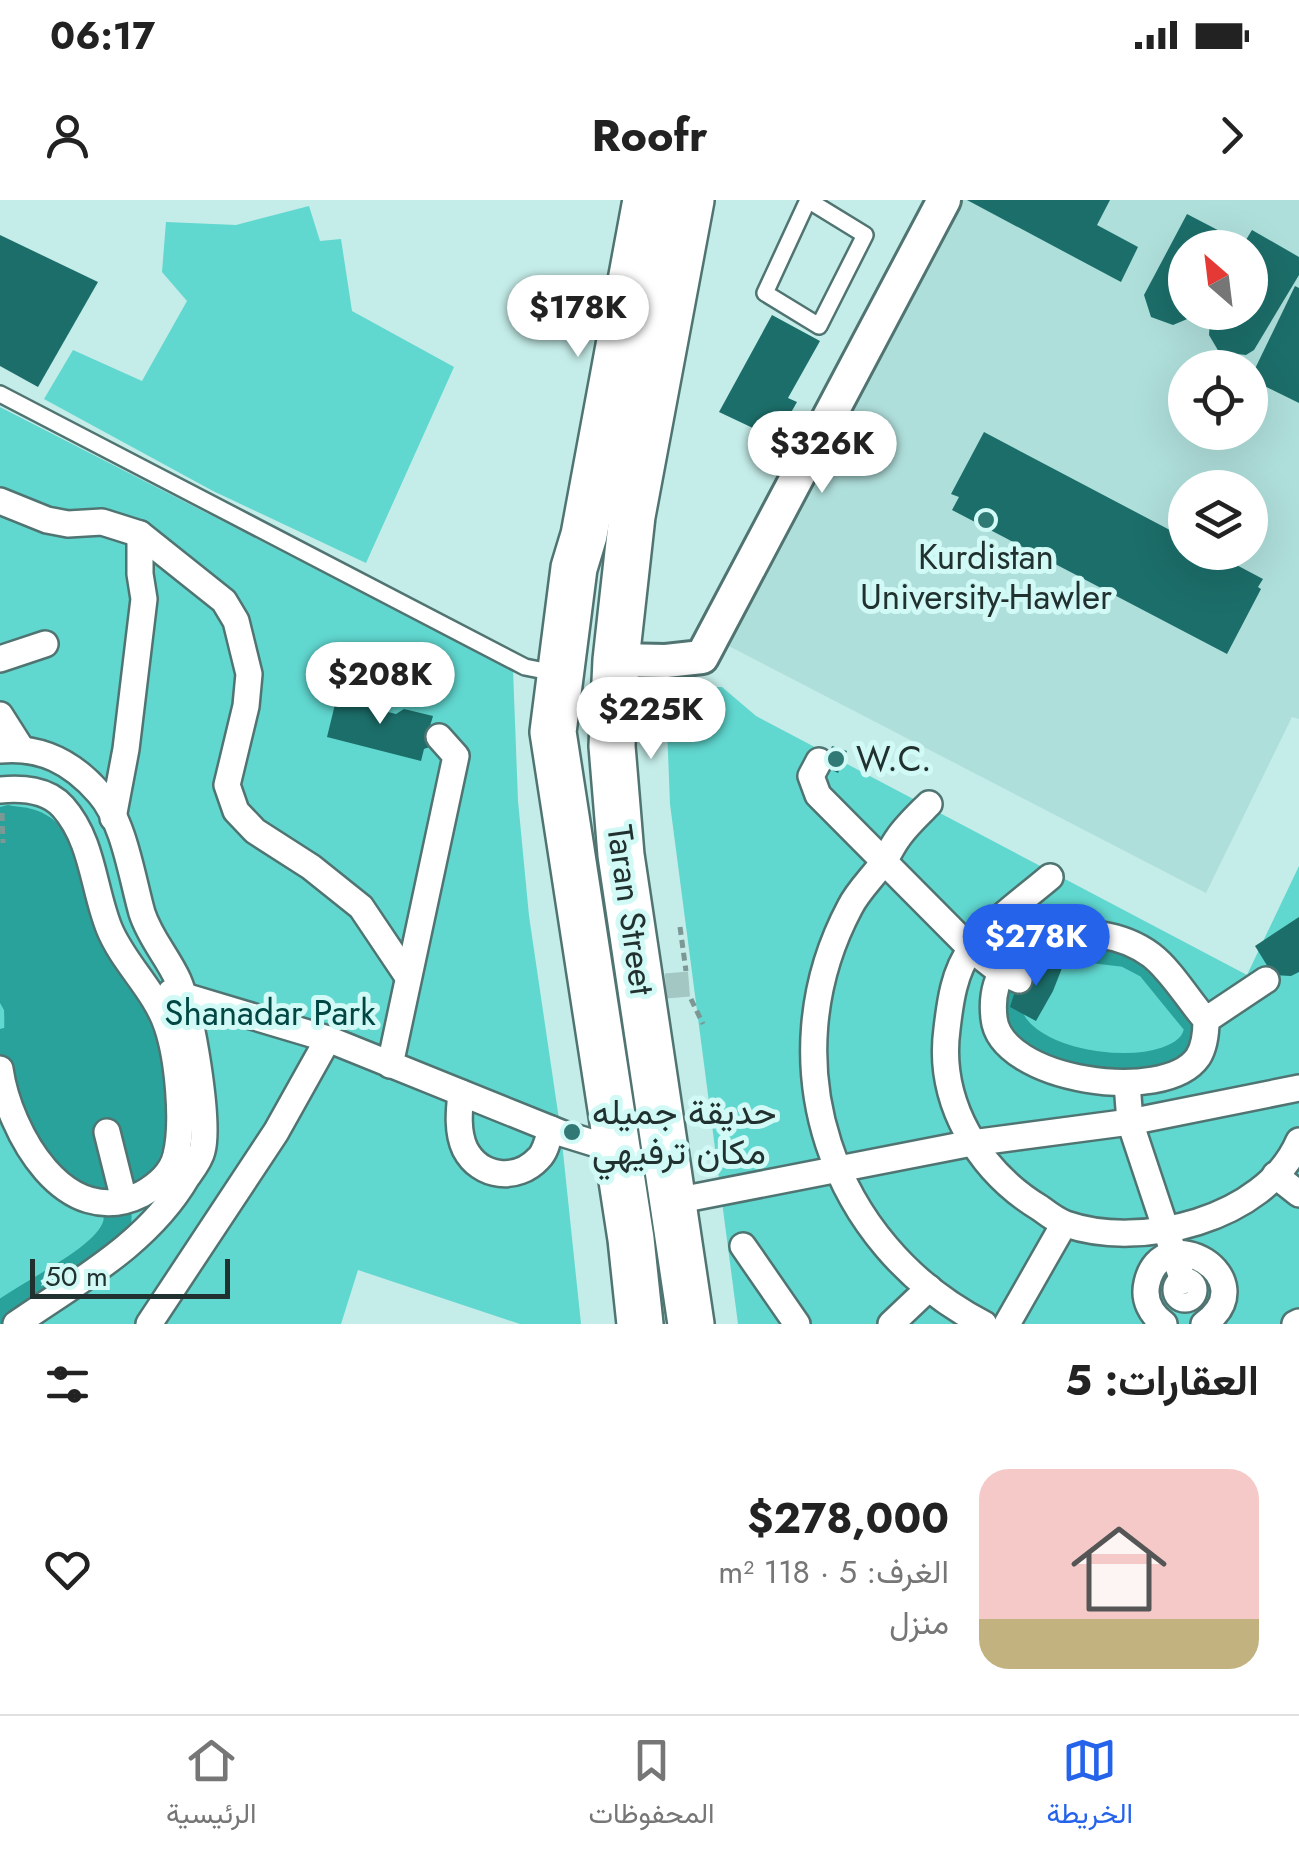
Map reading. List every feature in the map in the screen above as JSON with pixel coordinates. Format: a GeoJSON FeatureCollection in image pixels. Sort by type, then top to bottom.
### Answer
{"type":"FeatureCollection","features":[{"type":"Feature","properties":{"kind":"main road","name":"Taran Street"},"geometry":{"type":"LineString","coordinates":[[614,200],[565,463],[552,584],[550,672],[553,732],[632,1239],[640,1324]]}},
{"type":"Feature","properties":{"kind":"main road","name":"Taran Street"},"geometry":{"type":"LineString","coordinates":[[553,732],[574,568],[584,534],[646,200]]}},
{"type":"Feature","properties":{"kind":"main road","name":"Taran Street"},"geometry":{"type":"LineString","coordinates":[[691,1324],[621,855],[612,746],[616,660],[632,516],[692,200]]}},
{"type":"Feature","properties":{"kind":"street"},"geometry":{"type":"LineString","coordinates":[[616,660],[702,657],[944,200]]}},
{"type":"Feature","properties":{"kind":"street"},"geometry":{"type":"LineString","coordinates":[[0,501],[47,520],[68,524],[102,522],[140,534],[224,601],[236,621],[249,674],[246,706],[226,785],[236,811],[255,831],[311,867],[361,908],[408,976]]}},
{"type":"Feature","properties":{"kind":"street"},"geometry":{"type":"LineString","coordinates":[[113,818],[129,730],[144,599],[140,534]]}},
{"type":"Feature","properties":{"kind":"street"},"geometry":{"type":"LineString","coordinates":[[0,660],[45,644]]}},
{"type":"Feature","properties":{"kind":"street"},"geometry":{"type":"LineString","coordinates":[[0,715],[11,749],[40,751],[63,761],[103,796],[149,930],[184,994],[202,1105],[202,1152],[162,1215],[80,1282],[16,1324]]}},
{"type":"Feature","properties":{"kind":"street"},"geometry":{"type":"LineString","coordinates":[[390,1065],[456,756],[439,736]]}},
{"type":"Feature","properties":{"kind":"street"},"geometry":{"type":"LineString","coordinates":[[818,761],[811,776],[818,795],[886,859],[971,949],[1010,976]]}},
{"type":"Feature","properties":{"kind":"street"},"geometry":{"type":"LineString","coordinates":[[0,790],[30,788],[62,805],[86,844],[108,926],[118,948],[167,1025],[179,1123],[170,1172],[152,1189],[122,1200],[90,1202],[58,1183],[13,1118],[0,1068]]}},
{"type":"Feature","properties":{"kind":"street"},"geometry":{"type":"LineString","coordinates":[[928,804],[897,838],[851,904],[834,942],[817,1003],[816,1090],[836,1170],[862,1217],[885,1246],[929,1288],[984,1324]]}},
{"type":"Feature","properties":{"kind":"street"},"geometry":{"type":"LineString","coordinates":[[100,898],[108,890],[94,827],[97,821],[102,823],[121,869],[132,874]]}},
{"type":"Feature","properties":{"kind":"street"},"geometry":{"type":"LineString","coordinates":[[1050,877],[971,949],[952,996],[944,1054],[957,1110],[972,1143],[1004,1185],[1064,1224],[1141,1234],[1206,1222],[1242,1202],[1275,1175],[1299,1142]]}},
{"type":"Feature","properties":{"kind":"street"},"geometry":{"type":"LineString","coordinates":[[1082,933],[1117,938],[1152,956],[1206,1020],[1206,1034],[1189,1049],[1180,1069],[1155,1080],[1126,1083],[1052,1072],[1007,1047],[995,1029],[993,992],[1010,976],[1023,950],[1045,938],[1082,933]]}},
{"type":"Feature","properties":{"kind":"street"},"geometry":{"type":"LineString","coordinates":[[1206,1020],[1266,980]]}},
{"type":"Feature","properties":{"kind":"street"},"geometry":{"type":"LineString","coordinates":[[146,988],[184,994],[328,1039],[551,1129],[616,1150]]}},
{"type":"Feature","properties":{"kind":"street"},"geometry":{"type":"LineString","coordinates":[[149,1324],[276,1132],[328,1039]]}},
{"type":"Feature","properties":{"kind":"street"},"geometry":{"type":"LineString","coordinates":[[1126,1083],[1130,1122],[1186,1297]]}},
{"type":"Feature","properties":{"kind":"street"},"geometry":{"type":"LineString","coordinates":[[675,1200],[972,1143],[1130,1122],[1299,1088]]}},
{"type":"Feature","properties":{"kind":"street"},"geometry":{"type":"LineString","coordinates":[[461,1093],[459,1116],[464,1147],[492,1174],[518,1171],[534,1162],[541,1156],[551,1129]]}},
{"type":"Feature","properties":{"kind":"street"},"geometry":{"type":"LineString","coordinates":[[107,1132],[122,1200]]}},
{"type":"Feature","properties":{"kind":"street"},"geometry":{"type":"LineString","coordinates":[[1275,1175],[1299,1194]]}},
{"type":"Feature","properties":{"kind":"street"},"geometry":{"type":"LineString","coordinates":[[1007,1324],[1064,1224]]}},
{"type":"Feature","properties":{"kind":"street"},"geometry":{"type":"LineString","coordinates":[[742,1246],[797,1324]]}},
{"type":"Feature","properties":{"kind":"street"},"geometry":{"type":"LineString","coordinates":[[1164,1324],[1152,1312],[1147,1282],[1166,1258],[1191,1254],[1213,1266],[1221,1280],[1223,1296],[1219,1308],[1204,1324]]}},
{"type":"Feature","properties":{"kind":"street"},"geometry":{"type":"LineString","coordinates":[[1147,1299],[1186,1297],[1221,1280]]}},
{"type":"Feature","properties":{"kind":"street"},"geometry":{"type":"LineString","coordinates":[[891,1324],[929,1288]]}},
{"type":"Feature","properties":{"kind":"lane"},"geometry":{"type":"LineString","coordinates":[[808,200],[865,234],[819,326],[765,293],[808,200]]}},
{"type":"Feature","properties":{"kind":"lane"},"geometry":{"type":"LineString","coordinates":[[0,394],[525,666],[550,672]]}},
{"type":"Feature","properties":{"kind":"path"},"geometry":{"type":"LineString","coordinates":[[680,927],[686,972]]}},
{"type":"Feature","properties":{"kind":"path"},"geometry":{"type":"LineString","coordinates":[[691,999],[703,1024]]}},
{"type":"Feature","properties":{"kind":"shaded area","name":"Kurdistan University-Hawler"},"geometry":{"type":"Polygon","coordinates":[[[952,200],[1299,200],[1299,719],[1292,717],[1206,893],[723,643],[952,200]]]}},
{"type":"Feature","properties":{"kind":"shaded area"},"geometry":{"type":"Polygon","coordinates":[[[0,807],[38,811],[65,832],[80,865],[103,946],[142,1007],[156,1038],[166,1114],[161,1155],[139,1184],[121,1190],[82,1185],[48,1166],[28,1129],[7,1070],[4,1010],[0,1003],[0,807]]]}},
{"type":"Feature","properties":{"kind":"green space"},"geometry":{"type":"Polygon","coordinates":[[[309,206],[320,241],[341,239],[352,311],[454,367],[366,563],[213,491],[44,399],[73,350],[142,381],[187,301],[162,272],[166,222],[236,225],[309,206]]]}},
{"type":"Feature","properties":{"kind":"green space","name":"Shanadar Park"},"geometry":{"type":"Polygon","coordinates":[[[0,407],[513,670],[518,801],[529,916],[561,1133],[581,1324],[520,1324],[358,1270],[341,1324],[0,1324],[0,407]]]}},
{"type":"Feature","properties":{"kind":"green space"},"geometry":{"type":"Polygon","coordinates":[[[687,687],[722,687],[756,716],[1247,975],[1299,866],[1299,1324],[738,1324],[670,804],[666,701],[687,687]]]}},
{"type":"Feature","properties":{"kind":"building"},"geometry":{"type":"Polygon","coordinates":[[[967,200],[1110,200],[1097,225],[1138,247],[1121,282],[967,200]]]}},
{"type":"Feature","properties":{"kind":"building"},"geometry":{"type":"Polygon","coordinates":[[[1187,214],[1218,230],[1179,230],[1187,214]]]}},
{"type":"Feature","properties":{"kind":"building"},"geometry":{"type":"Polygon","coordinates":[[[0,235],[98,282],[38,387],[0,366],[0,235]]]}},
{"type":"Feature","properties":{"kind":"building"},"geometry":{"type":"Polygon","coordinates":[[[1268,239],[1299,257],[1299,275],[1268,327],[1268,239]]]}},
{"type":"Feature","properties":{"kind":"building"},"geometry":{"type":"Polygon","coordinates":[[[1168,250],[1168,323],[1151,317],[1144,295],[1168,250]]]}},
{"type":"Feature","properties":{"kind":"building"},"geometry":{"type":"Polygon","coordinates":[[[1295,286],[1299,288],[1299,403],[1268,388],[1268,350],[1264,350],[1295,286]]]}},
{"type":"Feature","properties":{"kind":"building"},"geometry":{"type":"Polygon","coordinates":[[[772,315],[820,341],[788,398],[797,402],[776,439],[719,412],[772,315]]]}},
{"type":"Feature","properties":{"kind":"building"},"geometry":{"type":"Polygon","coordinates":[[[1209,330],[1266,330],[1254,350],[1218,350],[1209,330]]]}},
{"type":"Feature","properties":{"kind":"building"},"geometry":{"type":"Polygon","coordinates":[[[984,432],[1168,529],[1168,570],[1246,570],[1263,579],[1258,587],[1261,589],[1227,654],[952,510],[959,497],[951,494],[984,432]]]}},
{"type":"Feature","properties":{"kind":"building"},"geometry":{"type":"Polygon","coordinates":[[[338,692],[374,701],[376,709],[396,714],[404,709],[433,716],[428,733],[432,746],[424,749],[421,761],[327,737],[338,692]]]}},
{"type":"Feature","properties":{"kind":"building","name":"W.C."},"geometry":{"type":"Polygon","coordinates":[[[832,746],[847,751],[838,773],[824,766],[832,746]]]}},
{"type":"Feature","properties":{"kind":"building"},"geometry":{"type":"Polygon","coordinates":[[[1299,917],[1299,972],[1291,976],[1273,975],[1255,946],[1299,917]]]}},
{"type":"Feature","properties":{"kind":"building"},"geometry":{"type":"Polygon","coordinates":[[[1036,960],[1062,968],[1036,1021],[1010,1007],[1016,988],[1036,960]]]}},
{"type":"Feature","properties":{"kind":"waterway"},"geometry":{"type":"LineString","coordinates":[[1067,946],[1126,953],[1149,965],[1198,1025],[1190,1047],[1167,1061],[1134,1067],[1096,1065],[1060,1056],[1029,1041],[1010,1019],[1008,991],[1024,967],[1039,956],[1067,946]]}},
{"type":"Feature","properties":{"kind":"waterway"},"geometry":{"type":"LineString","coordinates":[[0,1044],[5,1042]]}},
{"type":"Feature","properties":{"kind":"waterway"},"geometry":{"type":"LineString","coordinates":[[0,1316],[99,1250],[117,1224],[115,1192]]}},
{"type":"Feature","properties":{"kind":"tunnel"},"geometry":{"type":"LineString","coordinates":[[629,989],[689,984]]}},
{"type":"Feature","properties":{"kind":"place","name":"Kurdistan University-Hawler"},"geometry":{"type":"Point","coordinates":[986,520]}},
{"type":"Feature","properties":{"kind":"place","name":"W.C."},"geometry":{"type":"Point","coordinates":[836,759]}},
{"type":"Feature","properties":{"kind":"place","name":"حديقة جميله مكان ترفيهي"},"geometry":{"type":"Point","coordinates":[572,1132]}}]}
